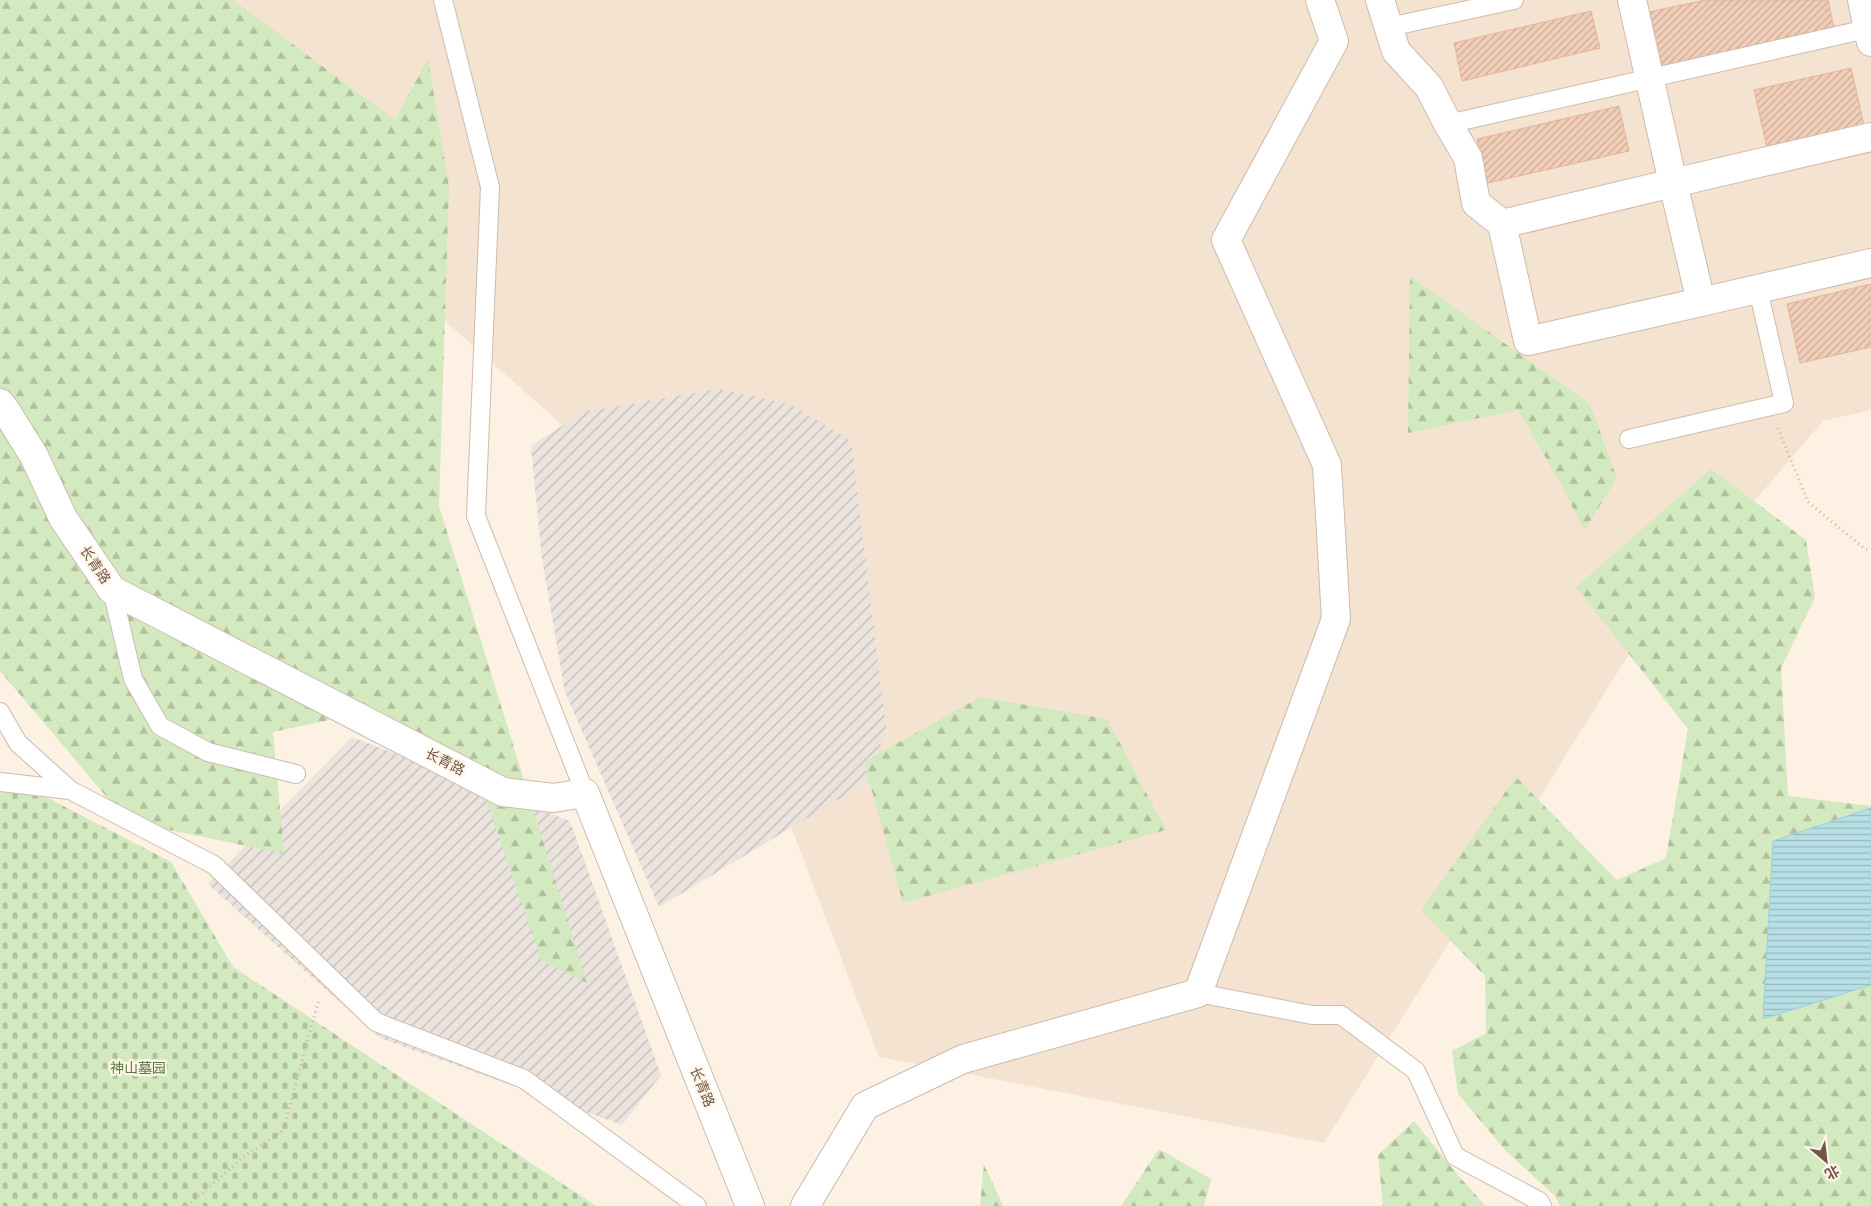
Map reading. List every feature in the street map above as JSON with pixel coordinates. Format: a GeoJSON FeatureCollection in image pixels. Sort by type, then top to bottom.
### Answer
{"type":"FeatureCollection","features":[{"type":"Feature","properties":{"kind":"street"},"geometry":{"type":"LineString","coordinates":[[805,1206],[865,1106],[963,1059],[1198,993],[1336,619],[1327,465],[1226,240],[1334,41],[1320,0]]}},
{"type":"Feature","properties":{"kind":"street"},"geometry":{"type":"LineString","coordinates":[[1380,0],[1396,51],[1429,87],[1468,158],[1476,203],[1502,224],[1528,341],[1871,264]]}},
{"type":"Feature","properties":{"kind":"street"},"geometry":{"type":"LineString","coordinates":[[1632,0],[1701,302]]}},
{"type":"Feature","properties":{"kind":"street"},"geometry":{"type":"LineString","coordinates":[[1862,0],[1870,33]]}},
{"type":"Feature","properties":{"kind":"street"},"geometry":{"type":"LineString","coordinates":[[1502,224],[1871,137]]}},
{"type":"Feature","properties":{"kind":"street","name":"长青路"},"geometry":{"type":"LineString","coordinates":[[0,404],[34,456],[63,518],[112,590],[503,792],[553,798],[585,792],[750,1206]]}},
{"type":"Feature","properties":{"kind":"lane"},"geometry":{"type":"LineString","coordinates":[[443,0],[490,187],[476,516],[585,792]]}},
{"type":"Feature","properties":{"kind":"lane"},"geometry":{"type":"LineString","coordinates":[[1389,27],[1514,0]]}},
{"type":"Feature","properties":{"kind":"lane"},"geometry":{"type":"LineString","coordinates":[[1448,124],[1650,78],[1870,33]]}},
{"type":"Feature","properties":{"kind":"lane"},"geometry":{"type":"LineString","coordinates":[[1629,439],[1784,403],[1758,289]]}},
{"type":"Feature","properties":{"kind":"lane"},"geometry":{"type":"LineString","coordinates":[[112,590],[132,679],[160,726],[208,752],[296,774]]}},
{"type":"Feature","properties":{"kind":"lane"},"geometry":{"type":"LineString","coordinates":[[0,712],[18,743],[70,790],[214,865],[376,1022],[524,1079],[697,1206]]}},
{"type":"Feature","properties":{"kind":"lane"},"geometry":{"type":"LineString","coordinates":[[0,782],[70,790]]}},
{"type":"Feature","properties":{"kind":"lane"},"geometry":{"type":"LineString","coordinates":[[1198,993],[1312,1015],[1341,1015],[1416,1071],[1455,1156],[1540,1201],[1542,1206]]}},
{"type":"Feature","properties":{"kind":"path"},"geometry":{"type":"LineString","coordinates":[[1770,406],[1808,502],[1865,549],[1871,550]]}},
{"type":"Feature","properties":{"kind":"path"},"geometry":{"type":"LineString","coordinates":[[186,1206],[246,1155],[283,1131],[326,973]]}},
{"type":"Feature","properties":{"kind":"shaded area"},"geometry":{"type":"Polygon","coordinates":[[[84,0],[1871,0],[1871,410],[1823,421],[1644,630],[1324,1143],[879,1057],[676,526],[84,0]]]}},
{"type":"Feature","properties":{"kind":"shaded area"},"geometry":{"type":"Polygon","coordinates":[[[718,389],[790,404],[851,441],[886,728],[869,781],[659,907],[565,692],[542,559],[531,446],[583,412],[718,389]]]}},
{"type":"Feature","properties":{"kind":"shaded area"},"geometry":{"type":"Polygon","coordinates":[[[352,737],[570,821],[661,1075],[622,1125],[380,1038],[208,884],[352,737]]]}},
{"type":"Feature","properties":{"kind":"green space"},"geometry":{"type":"Polygon","coordinates":[[[0,0],[233,0],[395,120],[428,58],[449,187],[439,506],[587,983],[541,960],[480,782],[366,712],[273,732],[284,854],[127,821],[0,671],[0,0]]]}},
{"type":"Feature","properties":{"kind":"green space"},"geometry":{"type":"Polygon","coordinates":[[[1410,276],[1590,404],[1617,478],[1584,531],[1561,484],[1518,410],[1408,433],[1410,276]]]}},
{"type":"Feature","properties":{"kind":"green space"},"geometry":{"type":"Polygon","coordinates":[[[1711,469],[1806,540],[1815,597],[1781,668],[1788,796],[1871,806],[1871,1206],[1560,1206],[1555,1196],[1506,1151],[1458,1094],[1452,1051],[1486,1033],[1485,976],[1421,910],[1516,777],[1617,880],[1666,858],[1688,729],[1576,587],[1711,469]]]}},
{"type":"Feature","properties":{"kind":"green space"},"geometry":{"type":"Polygon","coordinates":[[[980,697],[1107,719],[1166,830],[903,903],[864,762],[980,697]]]}},
{"type":"Feature","properties":{"kind":"green space","name":"神山墓园"},"geometry":{"type":"Polygon","coordinates":[[[0,773],[171,862],[233,967],[596,1206],[0,1206],[0,773]]]}},
{"type":"Feature","properties":{"kind":"green space"},"geometry":{"type":"Polygon","coordinates":[[[1414,1121],[1456,1173],[1486,1206],[1383,1206],[1378,1155],[1414,1121]]]}},
{"type":"Feature","properties":{"kind":"green space"},"geometry":{"type":"Polygon","coordinates":[[[1159,1149],[1211,1179],[1204,1206],[1121,1206],[1159,1149]]]}},
{"type":"Feature","properties":{"kind":"green space"},"geometry":{"type":"Polygon","coordinates":[[[984,1164],[1003,1206],[980,1206],[984,1164]]]}},
{"type":"Feature","properties":{"kind":"water"},"geometry":{"type":"Polygon","coordinates":[[[1871,808],[1871,985],[1763,1019],[1773,841],[1871,808]]]}},
{"type":"Feature","properties":{"kind":"building"},"geometry":{"type":"Polygon","coordinates":[[[1705,0],[1828,0],[1834,28],[1661,68],[1649,12],[1705,0]]]}},
{"type":"Feature","properties":{"kind":"building"},"geometry":{"type":"Polygon","coordinates":[[[1591,11],[1600,48],[1462,81],[1454,43],[1591,11]]]}},
{"type":"Feature","properties":{"kind":"building"},"geometry":{"type":"Polygon","coordinates":[[[1851,68],[1865,130],[1768,152],[1754,90],[1851,68]]]}},
{"type":"Feature","properties":{"kind":"building"},"geometry":{"type":"Polygon","coordinates":[[[1619,106],[1629,151],[1488,183],[1477,139],[1619,106]]]}},
{"type":"Feature","properties":{"kind":"building"},"geometry":{"type":"Polygon","coordinates":[[[1871,284],[1871,347],[1800,363],[1787,304],[1871,284]]]}}]}
